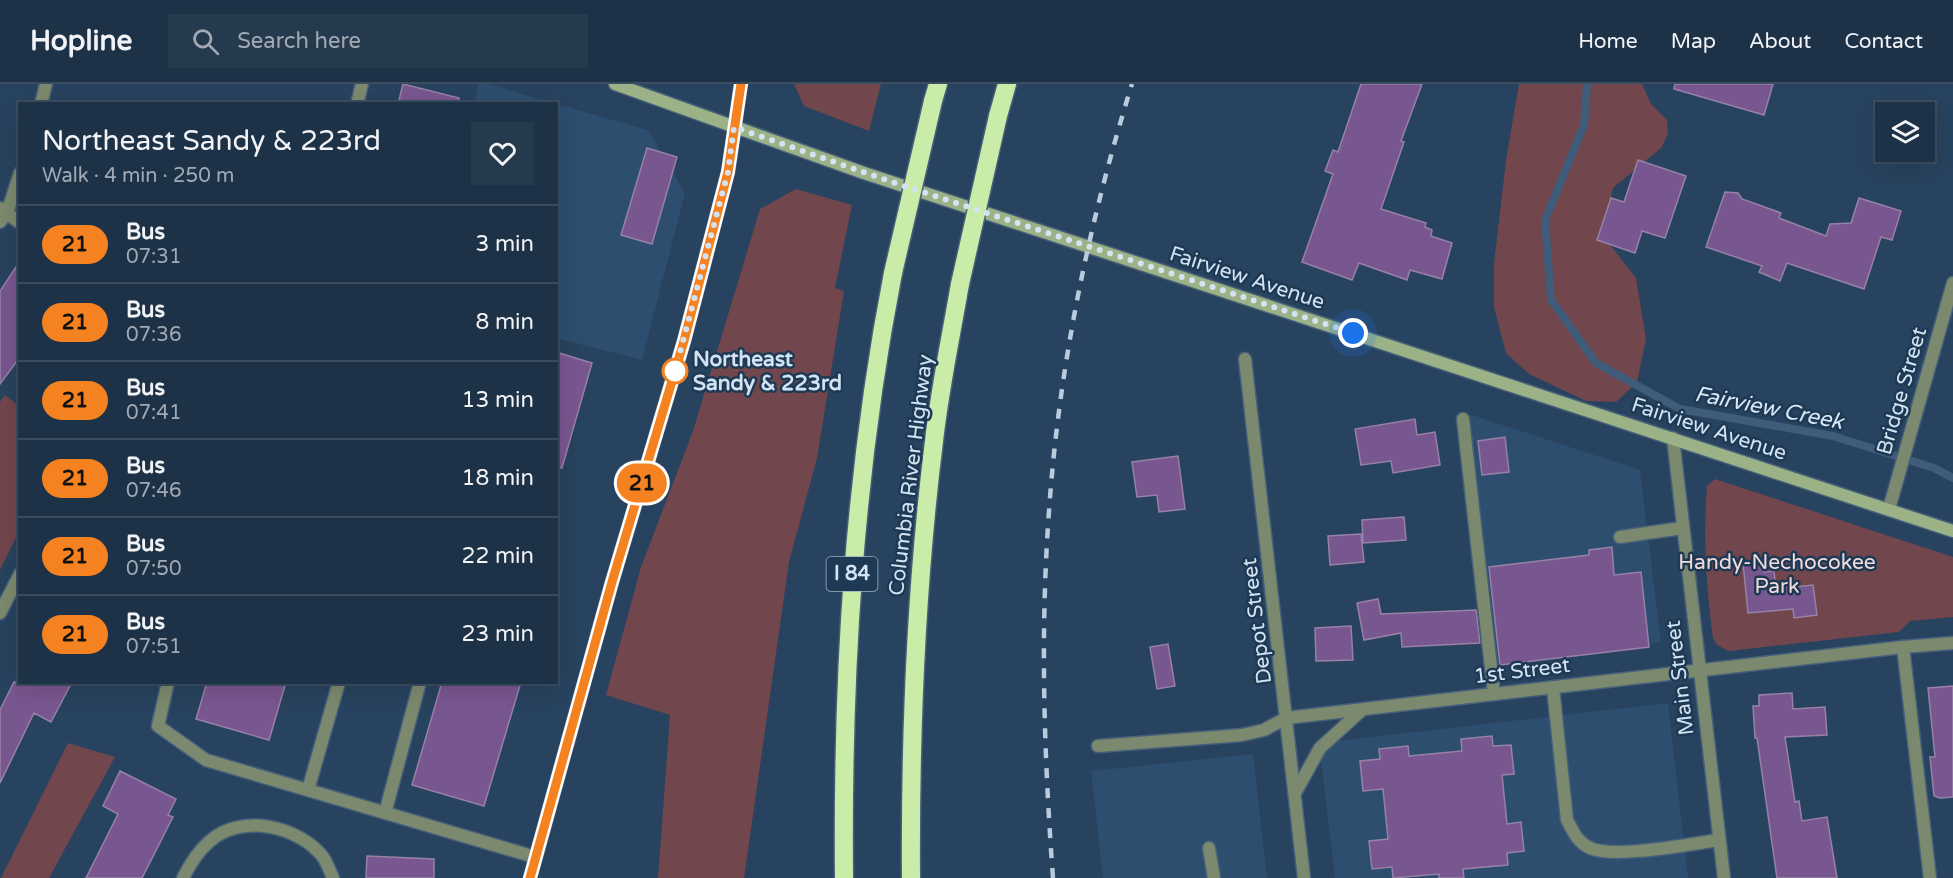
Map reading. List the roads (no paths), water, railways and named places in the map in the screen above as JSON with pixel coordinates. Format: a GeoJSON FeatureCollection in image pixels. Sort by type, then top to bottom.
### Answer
{"type":"FeatureCollection","features":[{"type":"Feature","properties":{"kind":"highway","name":"Columbia River Highway"},"geometry":{"type":"LineString","coordinates":[[911,878],[912,721],[924,538],[934,439],[960,284],[1007,84]]}},
{"type":"Feature","properties":{"kind":"highway","name":"I 84"},"geometry":{"type":"LineString","coordinates":[[844,878],[843,779],[850,596],[866,428],[893,273],[935,93]]}},
{"type":"Feature","properties":{"kind":"main road","name":"Fairview Avenue"},"geometry":{"type":"LineString","coordinates":[[615,84],[886,180],[1953,531]]}},
{"type":"Feature","properties":{"kind":"main road"},"geometry":{"type":"LineString","coordinates":[[530,878],[684,341],[728,172],[741,84]]}},
{"type":"Feature","properties":{"kind":"street"},"geometry":{"type":"LineString","coordinates":[[41,102],[46,84]]}},
{"type":"Feature","properties":{"kind":"street"},"geometry":{"type":"LineString","coordinates":[[358,102],[362,84]]}},
{"type":"Feature","properties":{"kind":"street"},"geometry":{"type":"LineString","coordinates":[[18,178],[2,214],[18,222]]}},
{"type":"Feature","properties":{"kind":"street","name":"Bridge Street"},"geometry":{"type":"LineString","coordinates":[[1889,509],[1953,283]]}},
{"type":"Feature","properties":{"kind":"street","name":"Depot Street"},"geometry":{"type":"LineString","coordinates":[[1245,359],[1304,878]]}},
{"type":"Feature","properties":{"kind":"street"},"geometry":{"type":"LineString","coordinates":[[1462,419],[1494,694]]}},
{"type":"Feature","properties":{"kind":"street","name":"Main Street"},"geometry":{"type":"LineString","coordinates":[[1673,438],[1724,878]]}},
{"type":"Feature","properties":{"kind":"street"},"geometry":{"type":"LineString","coordinates":[[1620,537],[1683,528]]}},
{"type":"Feature","properties":{"kind":"street"},"geometry":{"type":"LineString","coordinates":[[0,614],[18,578]]}},
{"type":"Feature","properties":{"kind":"street","name":"1st Street"},"geometry":{"type":"LineString","coordinates":[[1098,746],[1242,735],[1264,730],[1286,718],[1953,643]]}},
{"type":"Feature","properties":{"kind":"street"},"geometry":{"type":"LineString","coordinates":[[1903,647],[1930,878]]}},
{"type":"Feature","properties":{"kind":"street"},"geometry":{"type":"LineString","coordinates":[[168,684],[158,726],[206,760],[535,857]]}},
{"type":"Feature","properties":{"kind":"street"},"geometry":{"type":"LineString","coordinates":[[308,790],[338,684]]}},
{"type":"Feature","properties":{"kind":"street"},"geometry":{"type":"LineString","coordinates":[[385,813],[419,684]]}},
{"type":"Feature","properties":{"kind":"street"},"geometry":{"type":"LineString","coordinates":[[1553,687],[1567,819],[1576,838],[1589,848],[1608,853],[1719,840]]}},
{"type":"Feature","properties":{"kind":"street"},"geometry":{"type":"LineString","coordinates":[[1294,794],[1320,748],[1363,709]]}},
{"type":"Feature","properties":{"kind":"street"},"geometry":{"type":"LineString","coordinates":[[183,878],[191,862],[211,839],[235,828],[257,826],[282,828],[304,840],[323,857],[333,878]]}},
{"type":"Feature","properties":{"kind":"street"},"geometry":{"type":"LineString","coordinates":[[1209,848],[1214,878]]}},
{"type":"Feature","properties":{"kind":"waterway","name":"Fairview Creek"},"geometry":{"type":"LineString","coordinates":[[1587,84],[1584,125],[1545,220],[1551,300],[1596,363],[1680,409],[1833,436],[1934,468],[1953,478]]}},
{"type":"Feature","properties":{"kind":"railway"},"geometry":{"type":"LineString","coordinates":[[1053,878],[1045,740],[1044,649],[1046,557],[1054,457],[1068,349],[1089,242],[1132,84]]}},
{"type":"Feature","properties":{"kind":"place","name":"Northeast Sandy & 223rd"},"geometry":{"type":"Point","coordinates":[675,371]}},
{"type":"Feature","properties":{"kind":"park label","name":"Handy-Nechocokee Park"},"geometry":{"type":"Point","coordinates":[1777,574]}}]}
